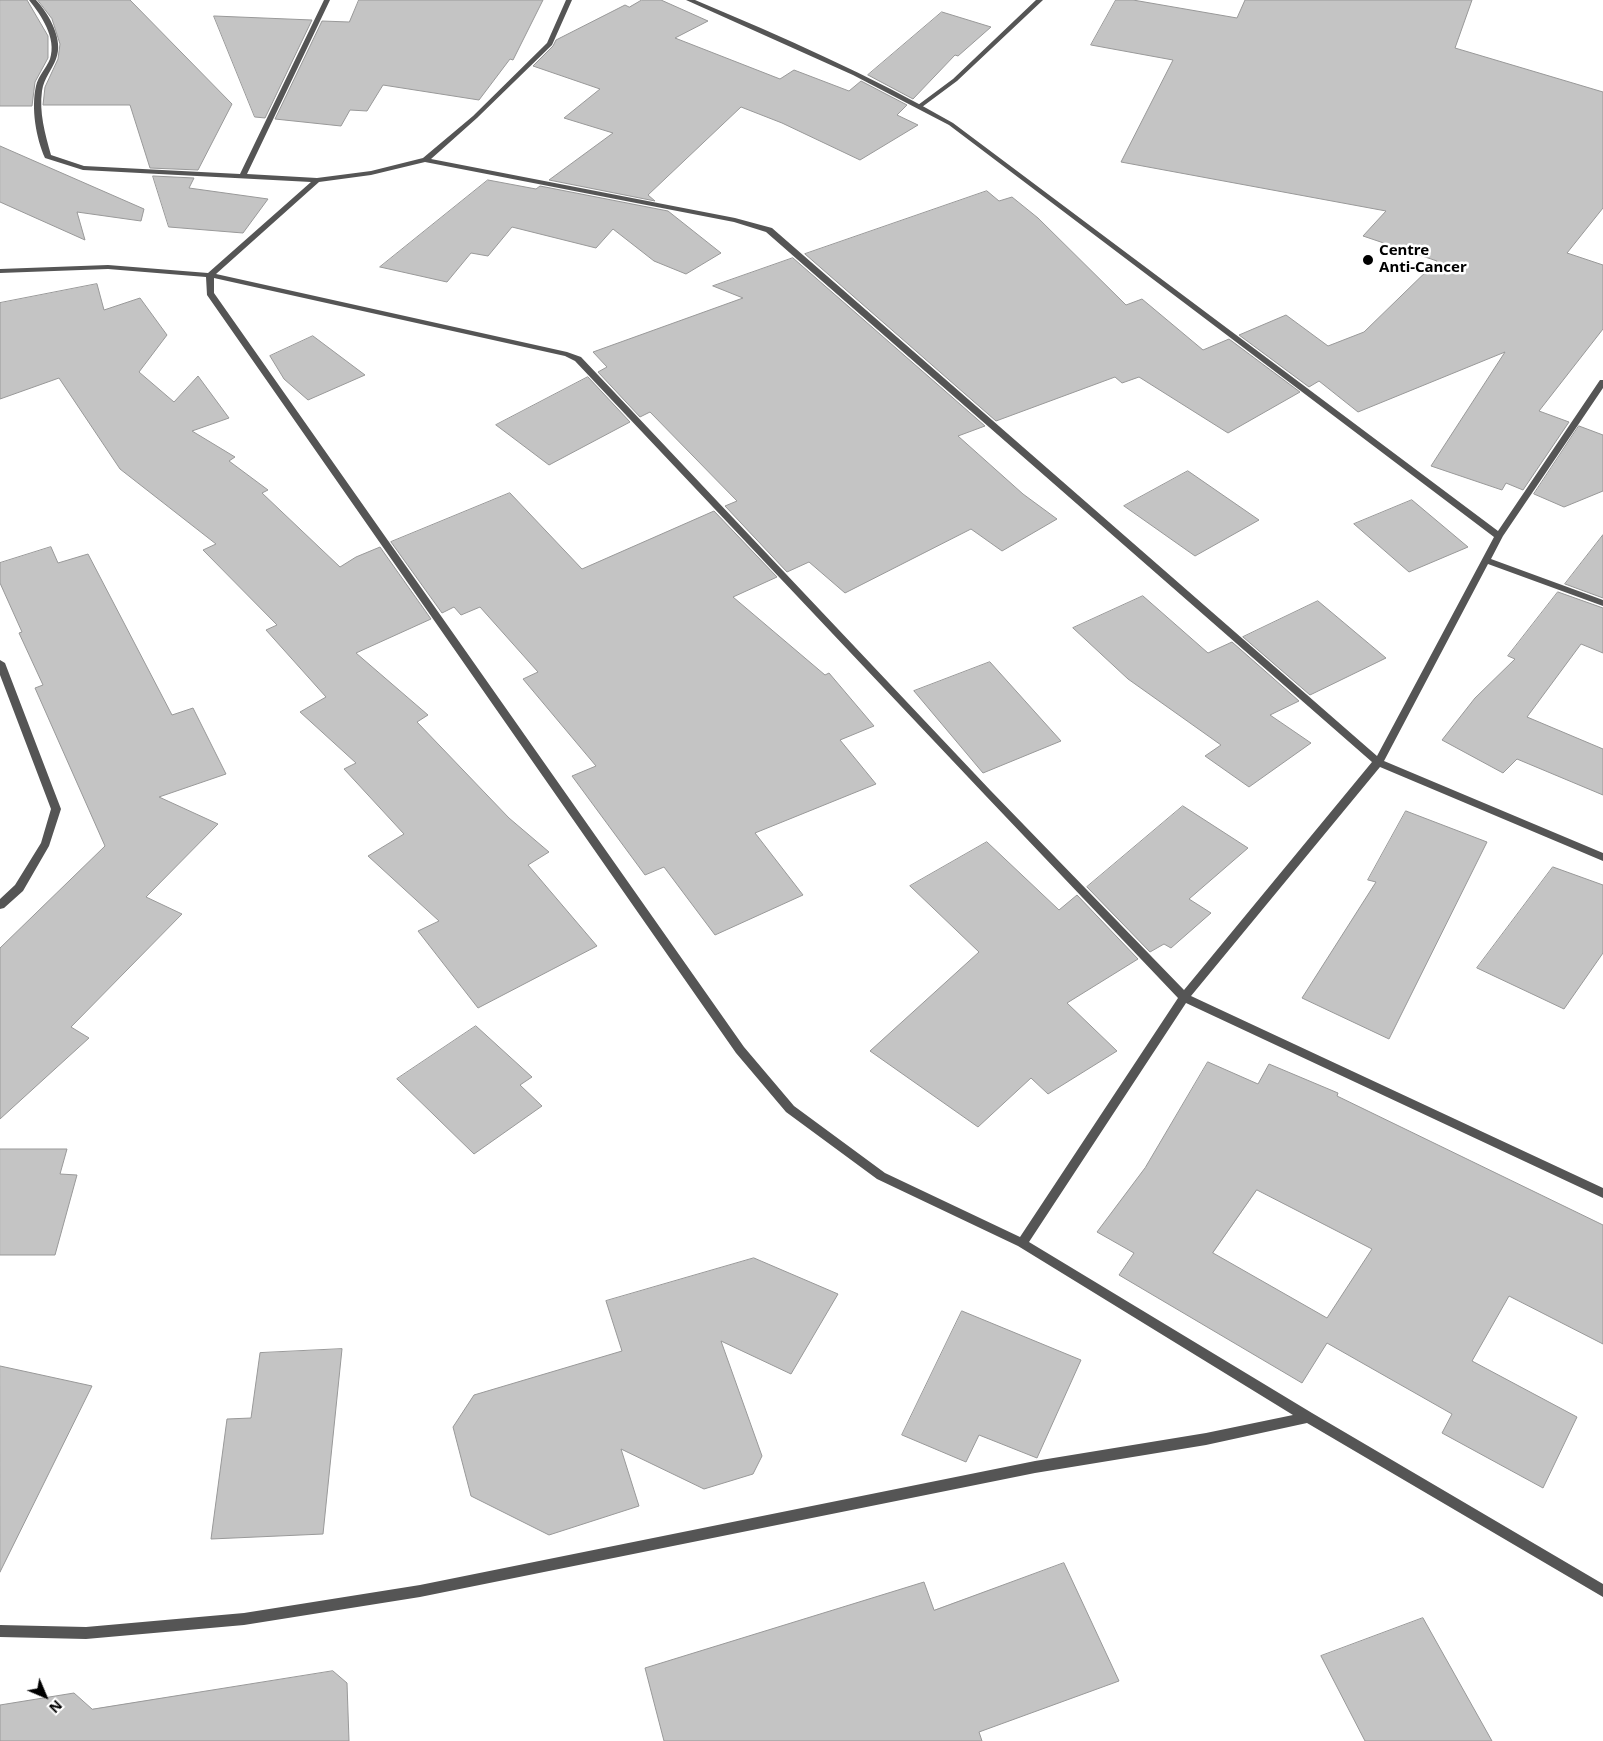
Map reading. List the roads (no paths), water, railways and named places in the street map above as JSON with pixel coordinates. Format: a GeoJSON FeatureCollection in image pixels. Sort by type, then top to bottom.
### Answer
{"type":"FeatureCollection","features":[{"type":"Feature","properties":{"kind":"street"},"geometry":{"type":"LineString","coordinates":[[32,0],[38,6],[54,41],[54,56],[43,75],[39,88],[39,121],[48,156],[83,168],[317,180],[371,174],[426,160],[735,220],[769,230],[1378,762],[1603,857]]}},
{"type":"Feature","properties":{"kind":"street"},"geometry":{"type":"LineString","coordinates":[[243,176],[327,0]]}},
{"type":"Feature","properties":{"kind":"street"},"geometry":{"type":"LineString","coordinates":[[426,160],[475,117],[550,44],[569,0]]}},
{"type":"Feature","properties":{"kind":"street"},"geometry":{"type":"LineString","coordinates":[[689,0],[797,46],[920,106],[985,149],[1499,536]]}},
{"type":"Feature","properties":{"kind":"street"},"geometry":{"type":"LineString","coordinates":[[920,106],[955,80],[1040,0]]}},
{"type":"Feature","properties":{"kind":"street"},"geometry":{"type":"LineString","coordinates":[[317,180],[210,275],[210,293],[740,1050],[790,1109],[881,1176],[1022,1243],[1308,1417],[1603,1591]]}},
{"type":"Feature","properties":{"kind":"street"},"geometry":{"type":"LineString","coordinates":[[0,271],[108,267],[210,275],[567,354],[578,359],[988,793],[1184,997],[1603,1193]]}},
{"type":"Feature","properties":{"kind":"street"},"geometry":{"type":"LineString","coordinates":[[1022,1243],[1184,997],[1378,762],[1499,536],[1603,382]]}},
{"type":"Feature","properties":{"kind":"street"},"geometry":{"type":"LineString","coordinates":[[1486,560],[1603,604]]}},
{"type":"Feature","properties":{"kind":"street"},"geometry":{"type":"LineString","coordinates":[[0,662],[56,809],[46,843],[19,888],[0,905]]}},
{"type":"Feature","properties":{"kind":"street"},"geometry":{"type":"LineString","coordinates":[[0,1631],[86,1634],[244,1619],[420,1591],[1035,1467],[1206,1439],[1308,1417]]}},
{"type":"Feature","properties":{"kind":"place","name":"Centre Anti-Cancer"},"geometry":{"type":"Point","coordinates":[1368,260]}}]}
